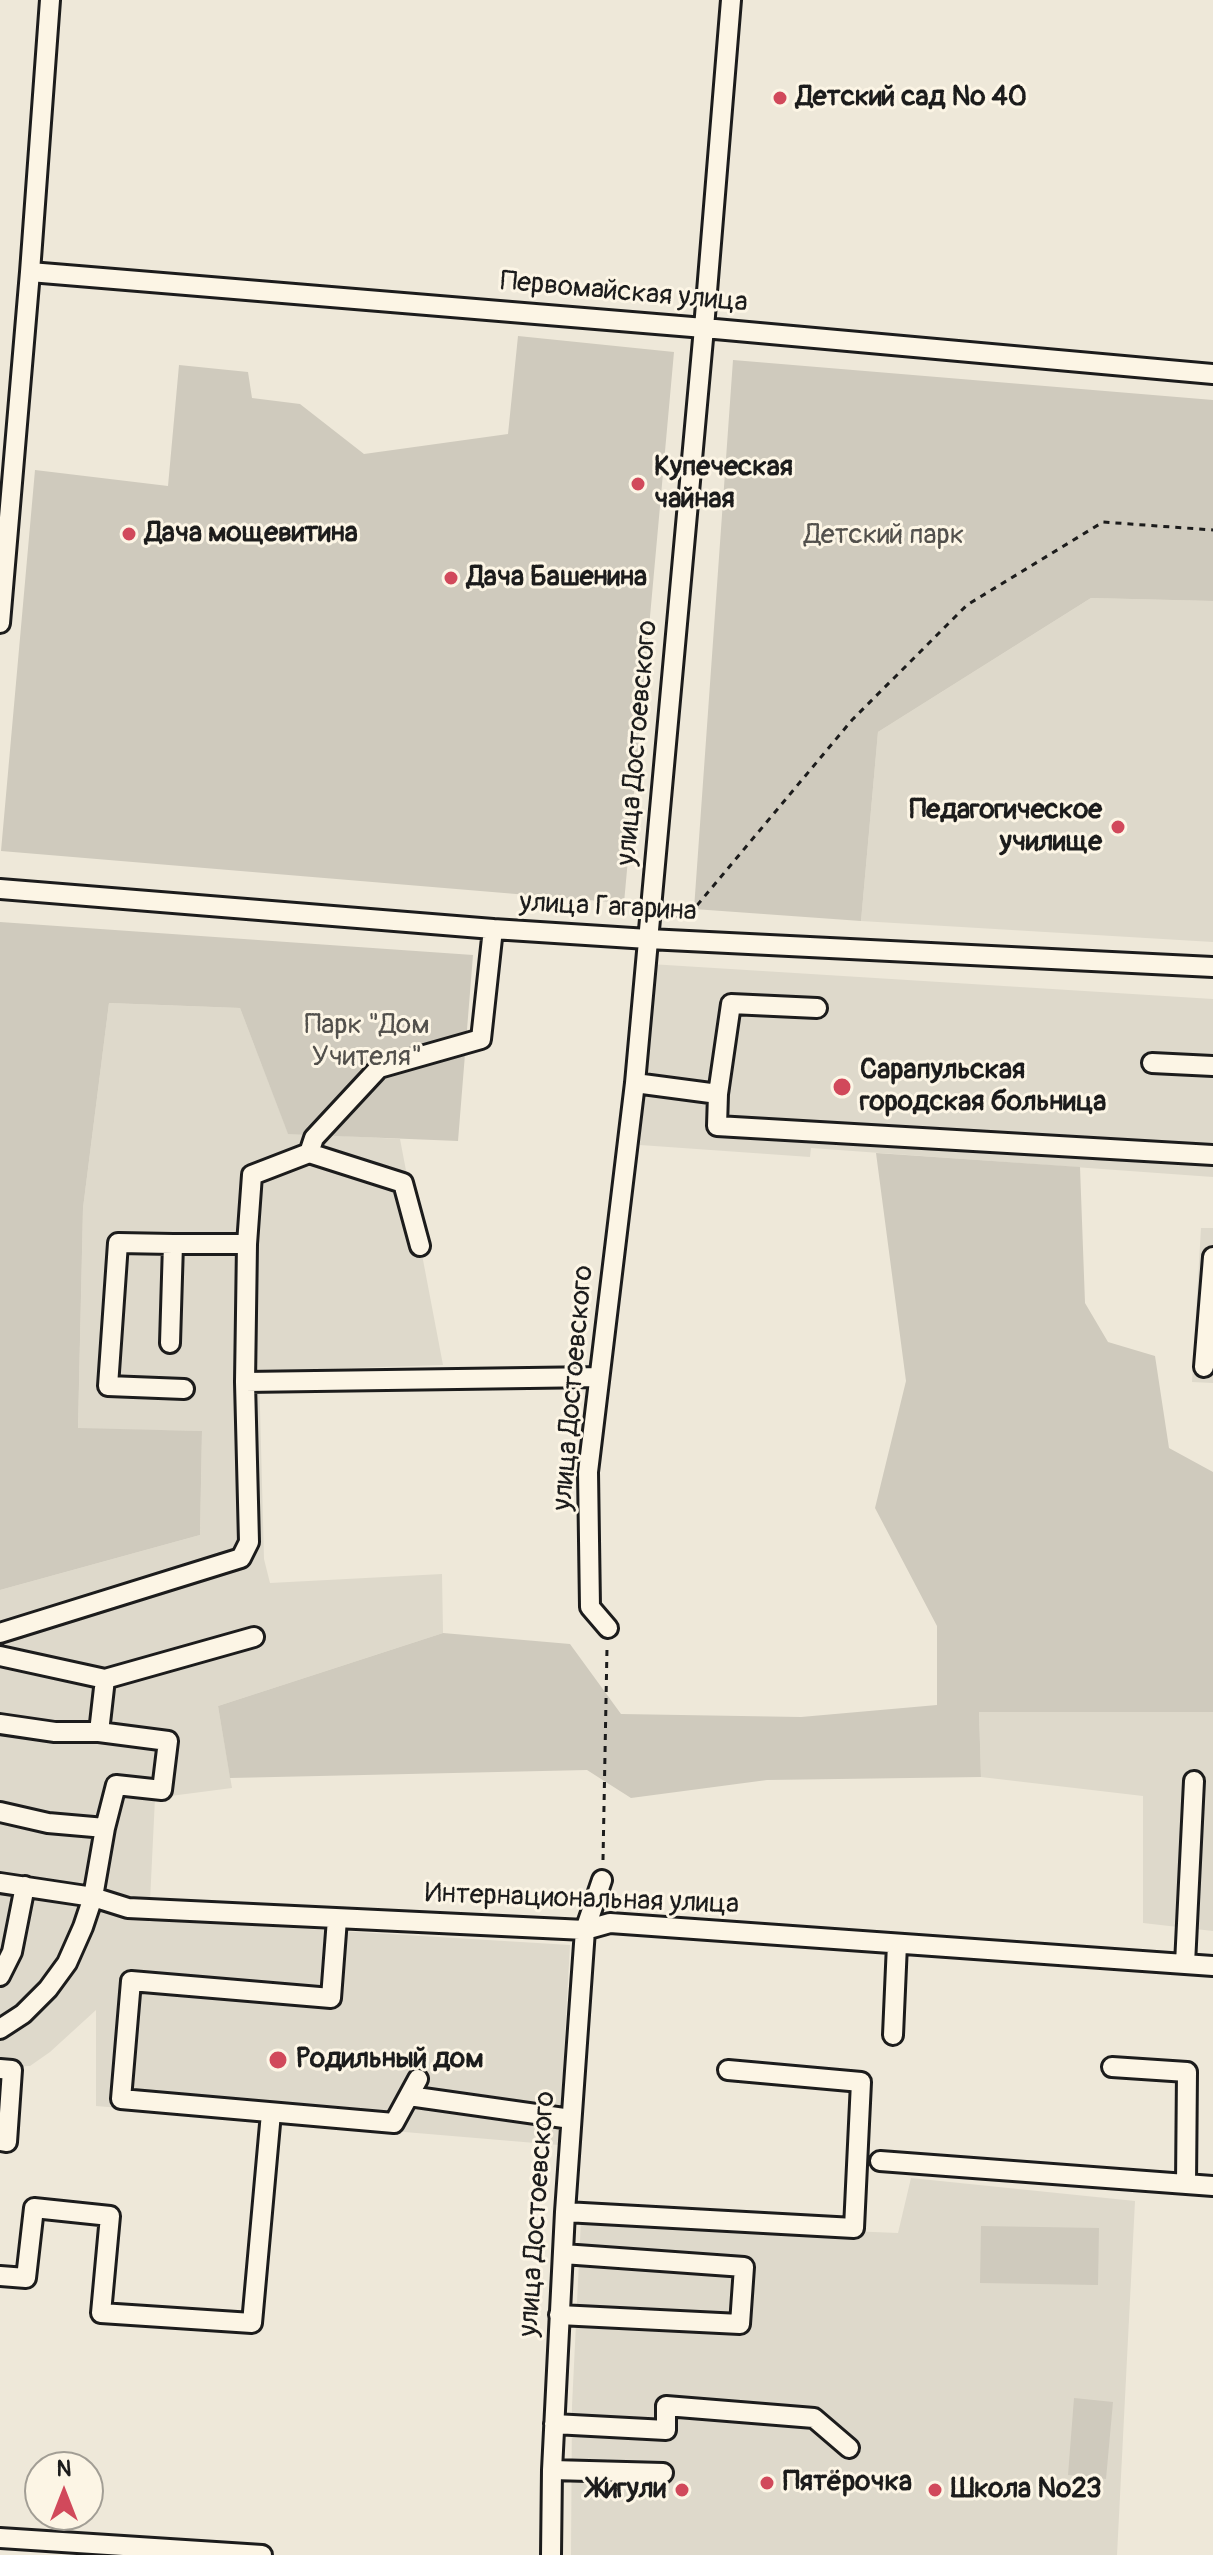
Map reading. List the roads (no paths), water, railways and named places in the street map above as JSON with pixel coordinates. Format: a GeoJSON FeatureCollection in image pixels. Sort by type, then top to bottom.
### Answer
{"type":"FeatureCollection","features":[{"type":"Feature","properties":{"kind":"street"},"geometry":{"type":"LineString","coordinates":[[0,623],[50,0]]}},
{"type":"Feature","properties":{"kind":"street","name":"улица Достоевского"},"geometry":{"type":"LineString","coordinates":[[608,1628],[590,1607],[588,1472],[635,1083],[731,0]]}},
{"type":"Feature","properties":{"kind":"street","name":"Первомайская улица"},"geometry":{"type":"LineString","coordinates":[[30,272],[1213,374]]}},
{"type":"Feature","properties":{"kind":"street","name":"улица Гагарина"},"geometry":{"type":"LineString","coordinates":[[0,889],[648,939],[1213,967]]}},
{"type":"Feature","properties":{"kind":"street"},"geometry":{"type":"LineString","coordinates":[[309,1153],[314,1138],[379,1068],[481,1039],[493,929]]}},
{"type":"Feature","properties":{"kind":"street"},"geometry":{"type":"LineString","coordinates":[[817,1008],[731,1004],[718,1094],[717,1126],[1213,1155]]}},
{"type":"Feature","properties":{"kind":"street"},"geometry":{"type":"LineString","coordinates":[[1152,1063],[1213,1066]]}},
{"type":"Feature","properties":{"kind":"street"},"geometry":{"type":"LineString","coordinates":[[635,1083],[718,1094]]}},
{"type":"Feature","properties":{"kind":"street"},"geometry":{"type":"LineString","coordinates":[[0,1633],[241,1558],[249,1542],[245,1382],[247,1244],[252,1175],[309,1153],[403,1183],[420,1246]]}},
{"type":"Feature","properties":{"kind":"street"},"geometry":{"type":"LineString","coordinates":[[184,1389],[108,1386],[118,1243],[247,1244]]}},
{"type":"Feature","properties":{"kind":"street"},"geometry":{"type":"LineString","coordinates":[[170,1343],[173,1244]]}},
{"type":"Feature","properties":{"kind":"street"},"geometry":{"type":"LineString","coordinates":[[1204,1367],[1213,1257]]}},
{"type":"Feature","properties":{"kind":"street"},"geometry":{"type":"LineString","coordinates":[[245,1382],[599,1377]]}},
{"type":"Feature","properties":{"kind":"street"},"geometry":{"type":"LineString","coordinates":[[0,1656],[105,1679],[254,1637]]}},
{"type":"Feature","properties":{"kind":"street"},"geometry":{"type":"LineString","coordinates":[[99,1732],[105,1679]]}},
{"type":"Feature","properties":{"kind":"street"},"geometry":{"type":"LineString","coordinates":[[0,1724],[55,1732],[99,1732],[168,1741],[162,1790],[116,1785],[93,1897],[67,1963],[48,1989],[23,2014],[0,2029]]}},
{"type":"Feature","properties":{"kind":"street"},"geometry":{"type":"LineString","coordinates":[[1185,1964],[1194,1781]]}},
{"type":"Feature","properties":{"kind":"street"},"geometry":{"type":"LineString","coordinates":[[0,1812],[48,1823],[105,1828]]}},
{"type":"Feature","properties":{"kind":"street","name":"улица Достоевского"},"geometry":{"type":"LineString","coordinates":[[551,2555],[559,2315],[585,1930],[602,1880]]}},
{"type":"Feature","properties":{"kind":"street","name":"Интернациональная улица"},"geometry":{"type":"LineString","coordinates":[[0,1883],[93,1897],[128,1908],[585,1930],[610,1923],[1213,1966]]}},
{"type":"Feature","properties":{"kind":"street"},"geometry":{"type":"LineString","coordinates":[[0,1976],[12,1952],[25,1886]]}},
{"type":"Feature","properties":{"kind":"street"},"geometry":{"type":"LineString","coordinates":[[337,1919],[331,1998],[131,1981],[121,2099],[394,2123],[414,2087],[571,2119]]}},
{"type":"Feature","properties":{"kind":"street"},"geometry":{"type":"LineString","coordinates":[[0,1922],[19,1923]]}},
{"type":"Feature","properties":{"kind":"street"},"geometry":{"type":"LineString","coordinates":[[893,2035],[897,1944]]}},
{"type":"Feature","properties":{"kind":"street"},"geometry":{"type":"LineString","coordinates":[[1112,2067],[1187,2072],[1186,2184]]}},
{"type":"Feature","properties":{"kind":"street"},"geometry":{"type":"LineString","coordinates":[[0,2069],[12,2070],[7,2142],[0,2141]]}},
{"type":"Feature","properties":{"kind":"street"},"geometry":{"type":"LineString","coordinates":[[565,2212],[854,2228],[861,2082],[728,2070]]}},
{"type":"Feature","properties":{"kind":"street"},"geometry":{"type":"LineString","coordinates":[[0,2276],[26,2278],[34,2208],[110,2216],[101,2313],[252,2323],[271,2113]]}},
{"type":"Feature","properties":{"kind":"street"},"geometry":{"type":"LineString","coordinates":[[880,2161],[1213,2186]]}},
{"type":"Feature","properties":{"kind":"street"},"geometry":{"type":"LineString","coordinates":[[559,2315],[740,2324],[744,2267],[563,2254]]}},
{"type":"Feature","properties":{"kind":"street"},"geometry":{"type":"LineString","coordinates":[[554,2424],[666,2430],[666,2406],[814,2418],[849,2448]]}},
{"type":"Feature","properties":{"kind":"street"},"geometry":{"type":"LineString","coordinates":[[552,2470],[663,2473]]}},
{"type":"Feature","properties":{"kind":"street"},"geometry":{"type":"LineString","coordinates":[[0,2538],[262,2555]]}},
{"type":"Feature","properties":{"kind":"place","name":"Детский сад № 40"},"geometry":{"type":"Point","coordinates":[780,98]}},
{"type":"Feature","properties":{"kind":"place","name":"Купеческая чайная"},"geometry":{"type":"Point","coordinates":[638,484]}},
{"type":"Feature","properties":{"kind":"place","name":"Дача мощевитина"},"geometry":{"type":"Point","coordinates":[129,534]}},
{"type":"Feature","properties":{"kind":"place","name":"Дача Башенина"},"geometry":{"type":"Point","coordinates":[451,578]}},
{"type":"Feature","properties":{"kind":"place","name":"Педагогическое училище"},"geometry":{"type":"Point","coordinates":[1118,827]}},
{"type":"Feature","properties":{"kind":"place","name":"Сарапульская городская больница"},"geometry":{"type":"Point","coordinates":[842,1087]}},
{"type":"Feature","properties":{"kind":"place","name":"Родильный дом"},"geometry":{"type":"Point","coordinates":[278,2060]}},
{"type":"Feature","properties":{"kind":"place","name":"Пятёрочка"},"geometry":{"type":"Point","coordinates":[767,2483]}},
{"type":"Feature","properties":{"kind":"place","name":"Жигули"},"geometry":{"type":"Point","coordinates":[682,2490]}},
{"type":"Feature","properties":{"kind":"place","name":"Школа №23"},"geometry":{"type":"Point","coordinates":[935,2490]}},
{"type":"Feature","properties":{"kind":"park label","name":"Детский парк"},"geometry":{"type":"Point","coordinates":[884,536]}},
{"type":"Feature","properties":{"kind":"park label","name":"Парк \"Дом Учителя\""},"geometry":{"type":"Point","coordinates":[367,1042]}}]}
